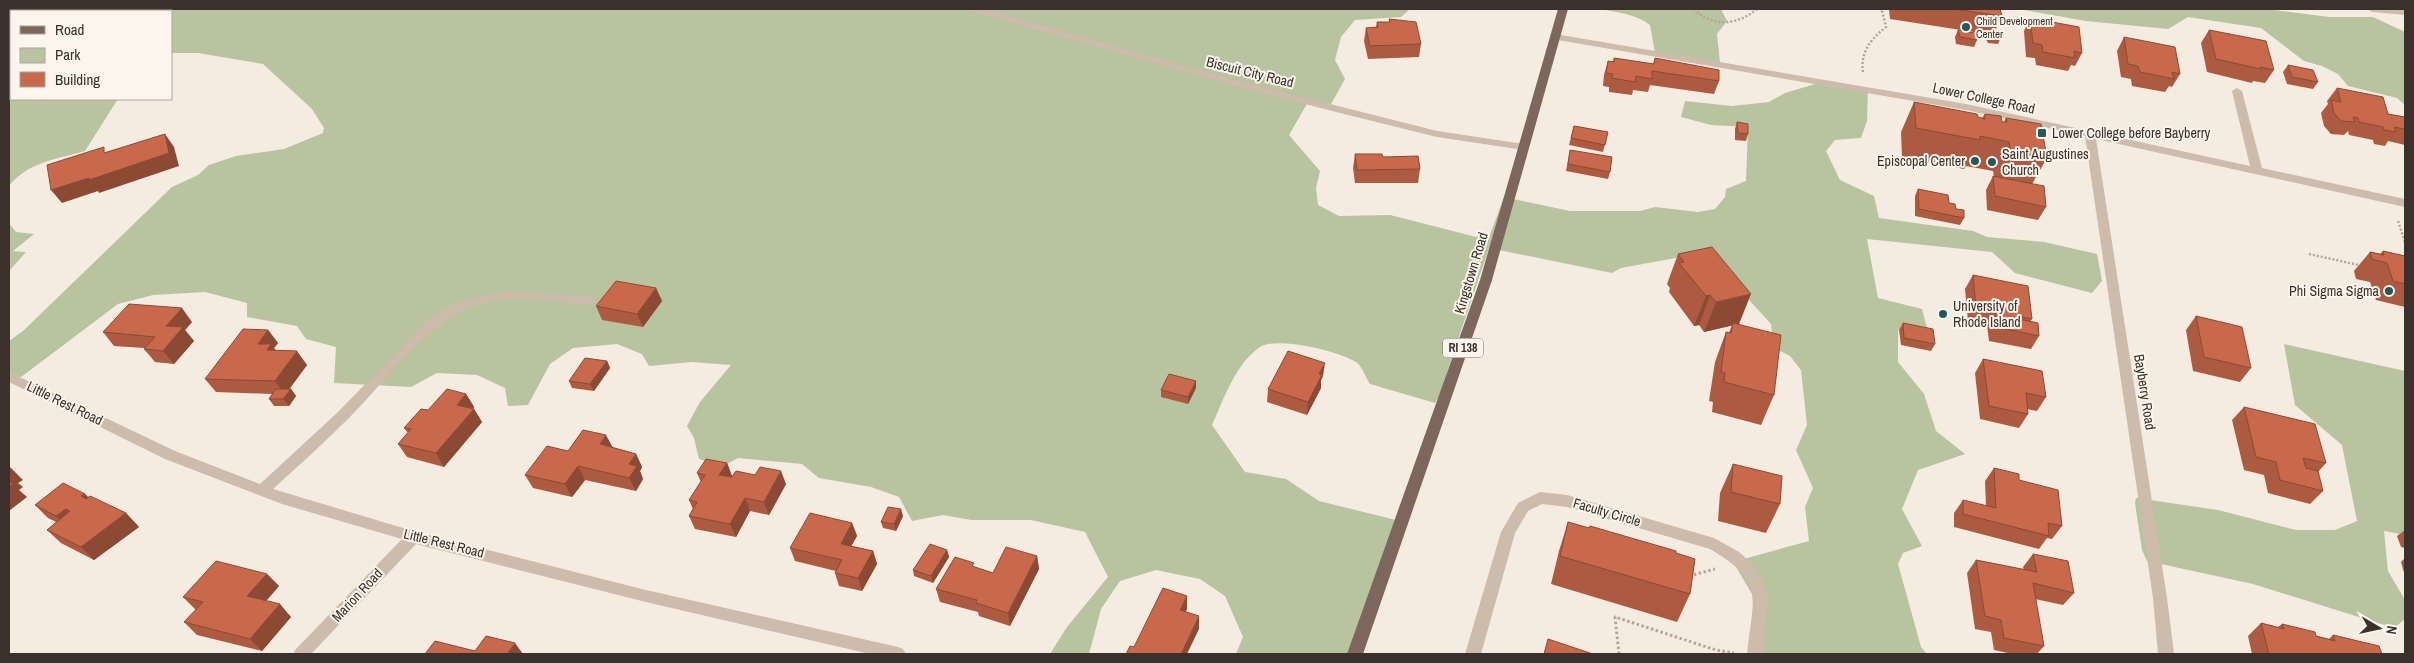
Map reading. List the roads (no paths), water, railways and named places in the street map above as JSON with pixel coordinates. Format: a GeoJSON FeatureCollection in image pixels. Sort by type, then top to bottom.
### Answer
{"type":"FeatureCollection","features":[{"type":"Feature","properties":{"kind":"main road","name":"Kingstown Road"},"geometry":{"type":"LineString","coordinates":[[1355,654],[1486,280],[1563,9]]}},
{"type":"Feature","properties":{"kind":"street","name":"Biscuit City Road"},"geometry":{"type":"LineString","coordinates":[[972,9],[1239,84],[1344,111],[1437,134],[1524,147]]}},
{"type":"Feature","properties":{"kind":"street"},"geometry":{"type":"LineString","coordinates":[[2372,9],[2404,12]]}},
{"type":"Feature","properties":{"kind":"street","name":"Lower College Road"},"geometry":{"type":"LineString","coordinates":[[1554,37],[1966,107],[2405,203]]}},
{"type":"Feature","properties":{"kind":"street"},"geometry":{"type":"LineString","coordinates":[[2237,91],[2257,170]]}},
{"type":"Feature","properties":{"kind":"street","name":"Bayberry Road"},"geometry":{"type":"LineString","coordinates":[[2090,134],[2166,654]]}},
{"type":"Feature","properties":{"kind":"street"},"geometry":{"type":"LineString","coordinates":[[262,490],[342,417],[434,321],[452,308],[478,298],[509,295],[591,301]]}},
{"type":"Feature","properties":{"kind":"street","name":"Little Rest Road"},"geometry":{"type":"LineString","coordinates":[[9,377],[170,455],[287,500],[372,522],[412,537],[646,596],[898,654]]}},
{"type":"Feature","properties":{"kind":"street","name":"Faculty Circle"},"geometry":{"type":"LineString","coordinates":[[1473,654],[1508,532],[1523,507],[1540,498],[1567,501],[1690,536],[1714,544],[1738,560],[1752,572],[1761,594],[1755,654]]}},
{"type":"Feature","properties":{"kind":"street","name":"Marion Road"},"geometry":{"type":"LineString","coordinates":[[301,654],[412,537]]}},
{"type":"Feature","properties":{"kind":"place","name":"Child Development Center"},"geometry":{"type":"Point","coordinates":[1966,27]}},
{"type":"Feature","properties":{"kind":"place","name":"Lower College before Bayberry"},"geometry":{"type":"Point","coordinates":[2042,133]}},
{"type":"Feature","properties":{"kind":"place","name":"Episcopal Center"},"geometry":{"type":"Point","coordinates":[1975,161]}},
{"type":"Feature","properties":{"kind":"place","name":"Saint Augustines Church"},"geometry":{"type":"Point","coordinates":[1992,162]}},
{"type":"Feature","properties":{"kind":"place","name":"Phi Sigma Sigma"},"geometry":{"type":"Point","coordinates":[2389,291]}},
{"type":"Feature","properties":{"kind":"place","name":"University of Rhode Island"},"geometry":{"type":"Point","coordinates":[1943,314]}}]}
